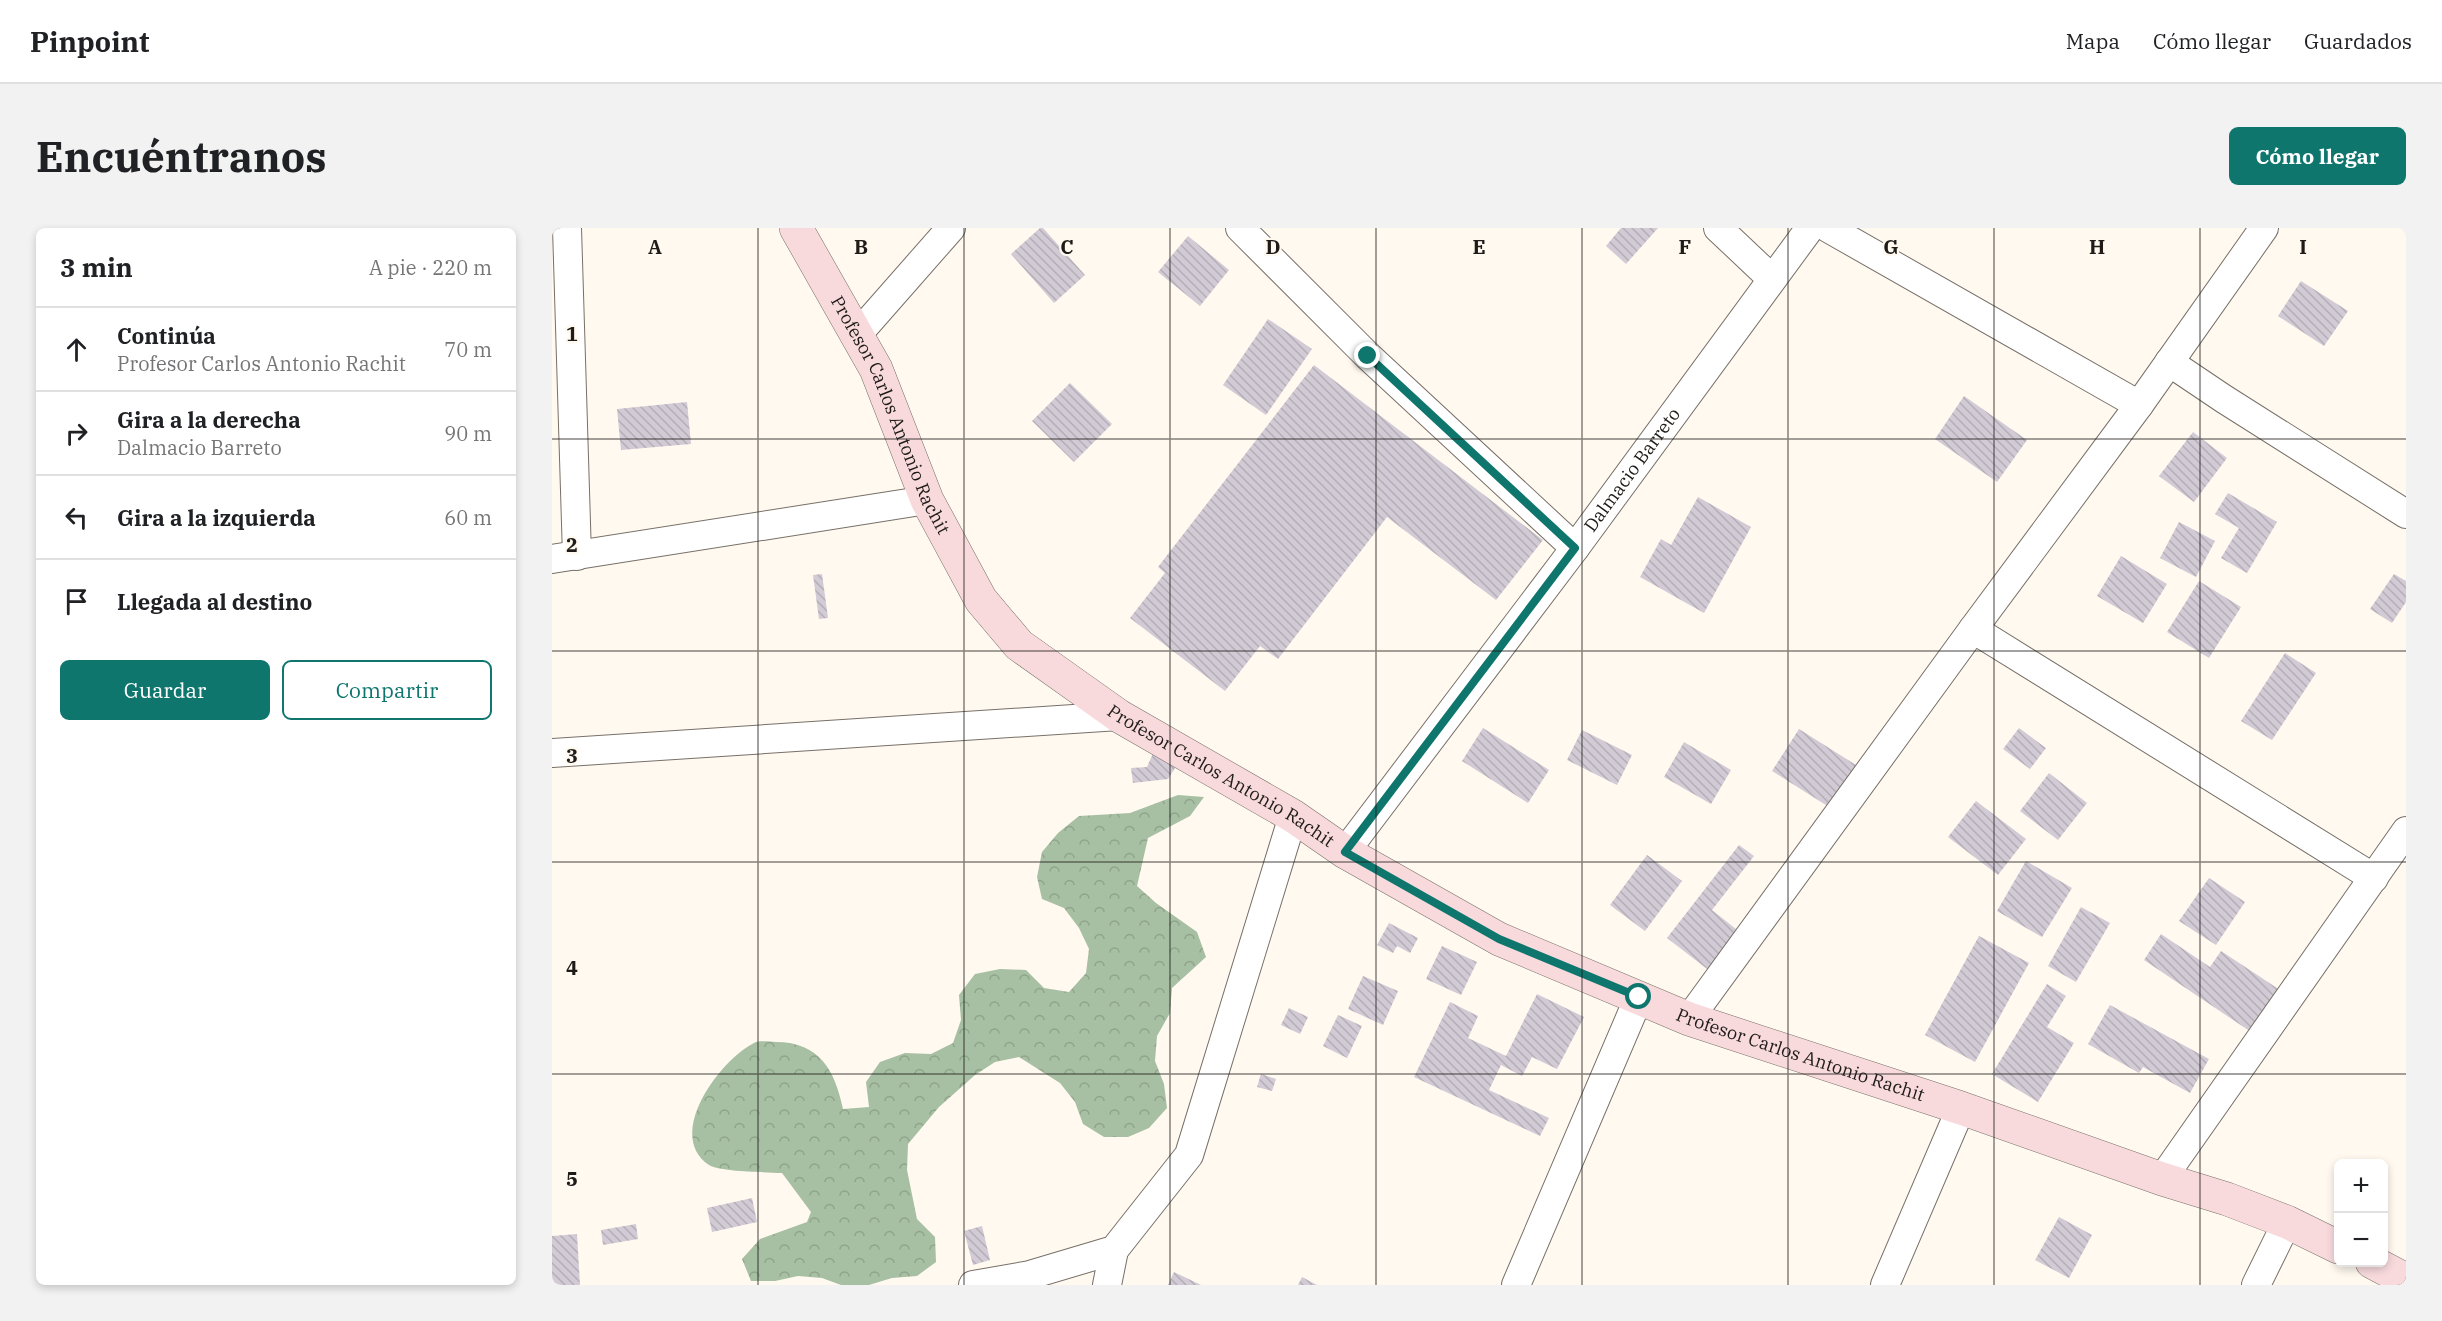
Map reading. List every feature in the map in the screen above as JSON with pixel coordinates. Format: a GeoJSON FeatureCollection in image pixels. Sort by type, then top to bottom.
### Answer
{"type":"FeatureCollection","features":[{"type":"Feature","properties":{"kind":"main road","name":"Profesor Carlos Antonio Rachit"},"geometry":{"type":"LineString","coordinates":[[796,228],[876,369],[927,500],[981,600],[1019,645],[1119,716],[1293,816],[1345,852],[1499,939],[1689,1019],[1961,1108],[2162,1179],[2227,1199],[2287,1222],[2334,1245]]}},
{"type":"Feature","properties":{"kind":"main road"},"geometry":{"type":"LineString","coordinates":[[2380,1267],[2406,1280]]}},
{"type":"Feature","properties":{"kind":"street"},"geometry":{"type":"LineString","coordinates":[[567,228],[561,327],[564,557],[927,500]]}},
{"type":"Feature","properties":{"kind":"street"},"geometry":{"type":"LineString","coordinates":[[857,335],[951,228]]}},
{"type":"Feature","properties":{"kind":"street"},"geometry":{"type":"LineString","coordinates":[[1240,228],[1368,356],[1575,548]]}},
{"type":"Feature","properties":{"kind":"street"},"geometry":{"type":"LineString","coordinates":[[1718,228],[1772,279]]}},
{"type":"Feature","properties":{"kind":"street","name":"Dalmacio Barreto"},"geometry":{"type":"LineString","coordinates":[[1345,852],[1575,548],[1809,228]]}},
{"type":"Feature","properties":{"kind":"street"},"geometry":{"type":"LineString","coordinates":[[1828,228],[2139,405]]}},
{"type":"Feature","properties":{"kind":"street"},"geometry":{"type":"LineString","coordinates":[[1689,1019],[2139,405],[2264,228]]}},
{"type":"Feature","properties":{"kind":"street"},"geometry":{"type":"LineString","coordinates":[[2169,362],[2406,514]]}},
{"type":"Feature","properties":{"kind":"street"},"geometry":{"type":"LineString","coordinates":[[1973,629],[2373,878]]}},
{"type":"Feature","properties":{"kind":"street"},"geometry":{"type":"LineString","coordinates":[[552,753],[1119,716]]}},
{"type":"Feature","properties":{"kind":"street"},"geometry":{"type":"LineString","coordinates":[[1107,1285],[1114,1250],[1189,1155],[1293,816]]}},
{"type":"Feature","properties":{"kind":"street"},"geometry":{"type":"LineString","coordinates":[[2162,1179],[2406,831]]}},
{"type":"Feature","properties":{"kind":"street"},"geometry":{"type":"LineString","coordinates":[[1516,1285],[1639,997]]}},
{"type":"Feature","properties":{"kind":"street"},"geometry":{"type":"LineString","coordinates":[[1885,1285],[1961,1108]]}},
{"type":"Feature","properties":{"kind":"street"},"geometry":{"type":"LineString","coordinates":[[2256,1285],[2287,1222]]}},
{"type":"Feature","properties":{"kind":"street"},"geometry":{"type":"LineString","coordinates":[[973,1285],[1030,1275],[1114,1250]]}},
{"type":"Feature","properties":{"kind":"green space"},"geometry":{"type":"Polygon","coordinates":[[[1178,795],[1204,797],[1190,816],[1148,838],[1137,886],[1156,903],[1197,932],[1206,957],[1172,988],[1170,1013],[1157,1036],[1155,1061],[1164,1084],[1167,1108],[1149,1128],[1128,1137],[1104,1137],[1083,1124],[1075,1102],[1060,1083],[1019,1057],[995,1062],[975,1075],[939,1107],[908,1144],[907,1170],[917,1219],[935,1237],[936,1262],[917,1276],[892,1278],[869,1285],[841,1285],[822,1278],[798,1276],[775,1281],[751,1281],[742,1259],[760,1239],[807,1222],[811,1212],[782,1173],[715,1167],[709,1165],[697,1152],[692,1136],[694,1118],[702,1099],[726,1065],[756,1042],[791,1043],[804,1047],[823,1061],[840,1095],[843,1109],[869,1107],[866,1082],[880,1062],[905,1053],[931,1054],[953,1043],[961,1020],[959,995],[975,974],[1000,969],[1026,970],[1044,988],[1069,992],[1086,973],[1089,949],[1079,928],[1064,908],[1042,899],[1037,877],[1042,852],[1058,833],[1079,816],[1130,813],[1178,795]]]}},
{"type":"Feature","properties":{"kind":"building"},"geometry":{"type":"Polygon","coordinates":[[[1040,228],[1043,228],[1085,275],[1054,303],[1011,254],[1040,228]]]}},
{"type":"Feature","properties":{"kind":"building"},"geometry":{"type":"Polygon","coordinates":[[[1621,228],[1658,228],[1626,264],[1606,246],[1621,228]]]}},
{"type":"Feature","properties":{"kind":"building"},"geometry":{"type":"Polygon","coordinates":[[[1188,236],[1229,270],[1200,306],[1158,272],[1188,236]]]}},
{"type":"Feature","properties":{"kind":"building"},"geometry":{"type":"Polygon","coordinates":[[[2301,281],[2348,311],[2324,346],[2278,316],[2301,281]]]}},
{"type":"Feature","properties":{"kind":"building"},"geometry":{"type":"Polygon","coordinates":[[[1268,319],[1312,349],[1266,415],[1223,385],[1268,319]]]}},
{"type":"Feature","properties":{"kind":"building"},"geometry":{"type":"Polygon","coordinates":[[[1314,365],[1543,540],[1496,600],[1387,517],[1278,659],[1260,646],[1225,691],[1130,618],[1165,573],[1158,567],[1314,365]]]}},
{"type":"Feature","properties":{"kind":"building"},"geometry":{"type":"Polygon","coordinates":[[[1070,383],[1112,424],[1074,462],[1032,421],[1070,383]]]}},
{"type":"Feature","properties":{"kind":"building"},"geometry":{"type":"Polygon","coordinates":[[[1964,396],[2027,440],[1997,482],[1935,439],[1964,396]]]}},
{"type":"Feature","properties":{"kind":"building"},"geometry":{"type":"Polygon","coordinates":[[[687,402],[691,444],[621,450],[617,409],[687,402]]]}},
{"type":"Feature","properties":{"kind":"building"},"geometry":{"type":"Polygon","coordinates":[[[2193,432],[2227,458],[2194,502],[2159,476],[2193,432]]]}},
{"type":"Feature","properties":{"kind":"building"},"geometry":{"type":"Polygon","coordinates":[[[2228,493],[2277,522],[2247,573],[2221,558],[2239,528],[2215,514],[2228,493]]]}},
{"type":"Feature","properties":{"kind":"building"},"geometry":{"type":"Polygon","coordinates":[[[1698,497],[1751,527],[1704,613],[1640,577],[1661,539],[1671,545],[1698,497]]]}},
{"type":"Feature","properties":{"kind":"building"},"geometry":{"type":"Polygon","coordinates":[[[2179,522],[2215,541],[2196,577],[2160,558],[2179,522]]]}},
{"type":"Feature","properties":{"kind":"building"},"geometry":{"type":"Polygon","coordinates":[[[2121,556],[2167,584],[2143,623],[2097,596],[2121,556]]]}},
{"type":"Feature","properties":{"kind":"building"},"geometry":{"type":"Polygon","coordinates":[[[822,574],[828,618],[819,619],[813,575],[822,574]]]}},
{"type":"Feature","properties":{"kind":"building"},"geometry":{"type":"Polygon","coordinates":[[[2394,574],[2406,581],[2406,602],[2392,623],[2370,609],[2394,574]]]}},
{"type":"Feature","properties":{"kind":"building"},"geometry":{"type":"Polygon","coordinates":[[[2199,581],[2241,607],[2209,658],[2167,632],[2199,581]]]}},
{"type":"Feature","properties":{"kind":"building"},"geometry":{"type":"Polygon","coordinates":[[[2285,653],[2316,673],[2272,740],[2241,721],[2285,653]]]}},
{"type":"Feature","properties":{"kind":"building"},"geometry":{"type":"Polygon","coordinates":[[[1483,728],[1549,770],[1528,803],[1462,761],[1483,728]]]}},
{"type":"Feature","properties":{"kind":"building"},"geometry":{"type":"Polygon","coordinates":[[[2019,728],[2046,748],[2030,769],[2003,749],[2019,728]]]}},
{"type":"Feature","properties":{"kind":"building"},"geometry":{"type":"Polygon","coordinates":[[[1799,729],[1856,765],[1829,807],[1772,771],[1799,729]]]}},
{"type":"Feature","properties":{"kind":"building"},"geometry":{"type":"Polygon","coordinates":[[[1582,730],[1632,755],[1617,785],[1567,760],[1582,730]]]}},
{"type":"Feature","properties":{"kind":"building"},"geometry":{"type":"Polygon","coordinates":[[[1684,742],[1731,770],[1711,804],[1664,777],[1684,742]]]}},
{"type":"Feature","properties":{"kind":"building"},"geometry":{"type":"Polygon","coordinates":[[[1154,751],[1177,765],[1168,779],[1133,783],[1131,768],[1147,767],[1154,751]]]}},
{"type":"Feature","properties":{"kind":"building"},"geometry":{"type":"Polygon","coordinates":[[[2049,773],[2087,803],[2058,840],[2020,811],[2049,773]]]}},
{"type":"Feature","properties":{"kind":"building"},"geometry":{"type":"Polygon","coordinates":[[[1976,801],[2026,839],[1998,875],[1948,837],[1976,801]]]}},
{"type":"Feature","properties":{"kind":"building"},"geometry":{"type":"Polygon","coordinates":[[[1739,845],[1754,856],[1712,910],[1741,933],[1711,972],[1667,938],[1739,845]]]}},
{"type":"Feature","properties":{"kind":"building"},"geometry":{"type":"Polygon","coordinates":[[[1647,855],[1682,881],[1645,931],[1610,905],[1647,855]]]}},
{"type":"Feature","properties":{"kind":"building"},"geometry":{"type":"Polygon","coordinates":[[[2026,861],[2072,888],[2042,937],[1997,911],[2026,861]]]}},
{"type":"Feature","properties":{"kind":"building"},"geometry":{"type":"Polygon","coordinates":[[[2209,878],[2245,902],[2216,945],[2179,921],[2209,878]]]}},
{"type":"Feature","properties":{"kind":"building"},"geometry":{"type":"Polygon","coordinates":[[[2081,907],[2110,923],[2076,982],[2048,966],[2081,907]]]}},
{"type":"Feature","properties":{"kind":"building"},"geometry":{"type":"Polygon","coordinates":[[[1389,923],[1418,938],[1410,953],[1397,946],[1393,953],[1377,945],[1389,923]]]}},
{"type":"Feature","properties":{"kind":"building"},"geometry":{"type":"Polygon","coordinates":[[[2161,934],[2210,967],[2221,951],[2280,990],[2251,1032],[2144,960],[2161,934]]]}},
{"type":"Feature","properties":{"kind":"building"},"geometry":{"type":"Polygon","coordinates":[[[1979,936],[2029,963],[1975,1062],[1925,1035],[1979,936]]]}},
{"type":"Feature","properties":{"kind":"building"},"geometry":{"type":"Polygon","coordinates":[[[1442,946],[1477,962],[1461,995],[1426,979],[1442,946]]]}},
{"type":"Feature","properties":{"kind":"building"},"geometry":{"type":"Polygon","coordinates":[[[1363,976],[1398,991],[1383,1025],[1348,1009],[1363,976]]]}},
{"type":"Feature","properties":{"kind":"building"},"geometry":{"type":"Polygon","coordinates":[[[2047,984],[2066,996],[2047,1027],[2074,1043],[2038,1102],[1992,1074],[2047,984]]]}},
{"type":"Feature","properties":{"kind":"building"},"geometry":{"type":"Polygon","coordinates":[[[1537,994],[1584,1017],[1557,1069],[1532,1057],[1522,1076],[1501,1065],[1489,1090],[1549,1118],[1540,1136],[1414,1077],[1450,1002],[1478,1016],[1468,1038],[1506,1056],[1537,994]]]}},
{"type":"Feature","properties":{"kind":"building"},"geometry":{"type":"Polygon","coordinates":[[[2110,1005],[2209,1059],[2190,1093],[2143,1067],[2139,1073],[2088,1044],[2110,1005]]]}},
{"type":"Feature","properties":{"kind":"building"},"geometry":{"type":"Polygon","coordinates":[[[1289,1008],[1308,1017],[1300,1034],[1281,1025],[1289,1008]]]}},
{"type":"Feature","properties":{"kind":"building"},"geometry":{"type":"Polygon","coordinates":[[[1338,1015],[1362,1026],[1347,1058],[1323,1046],[1338,1015]]]}},
{"type":"Feature","properties":{"kind":"building"},"geometry":{"type":"Polygon","coordinates":[[[1261,1074],[1276,1079],[1272,1091],[1257,1087],[1261,1074]]]}},
{"type":"Feature","properties":{"kind":"building"},"geometry":{"type":"Polygon","coordinates":[[[752,1198],[757,1222],[712,1232],[707,1208],[752,1198]]]}},
{"type":"Feature","properties":{"kind":"building"},"geometry":{"type":"Polygon","coordinates":[[[2059,1217],[2092,1235],[2069,1278],[2035,1260],[2059,1217]]]}},
{"type":"Feature","properties":{"kind":"building"},"geometry":{"type":"Polygon","coordinates":[[[636,1224],[638,1239],[603,1245],[601,1230],[636,1224]]]}},
{"type":"Feature","properties":{"kind":"building"},"geometry":{"type":"Polygon","coordinates":[[[982,1226],[990,1260],[973,1265],[964,1231],[982,1226]]]}},
{"type":"Feature","properties":{"kind":"building"},"geometry":{"type":"Polygon","coordinates":[[[577,1234],[580,1285],[552,1285],[552,1236],[577,1234]]]}},
{"type":"Feature","properties":{"kind":"building"},"geometry":{"type":"Polygon","coordinates":[[[1174,1272],[1201,1285],[1168,1285],[1174,1272]]]}},
{"type":"Feature","properties":{"kind":"building"},"geometry":{"type":"Polygon","coordinates":[[[1302,1277],[1317,1285],[1298,1285],[1302,1277]]]}},
{"type":"Feature","properties":{"kind":"route"},"geometry":{"type":"LineString","coordinates":[[1368,356],[1575,548],[1345,852],[1499,939],[1639,997]]}}]}
